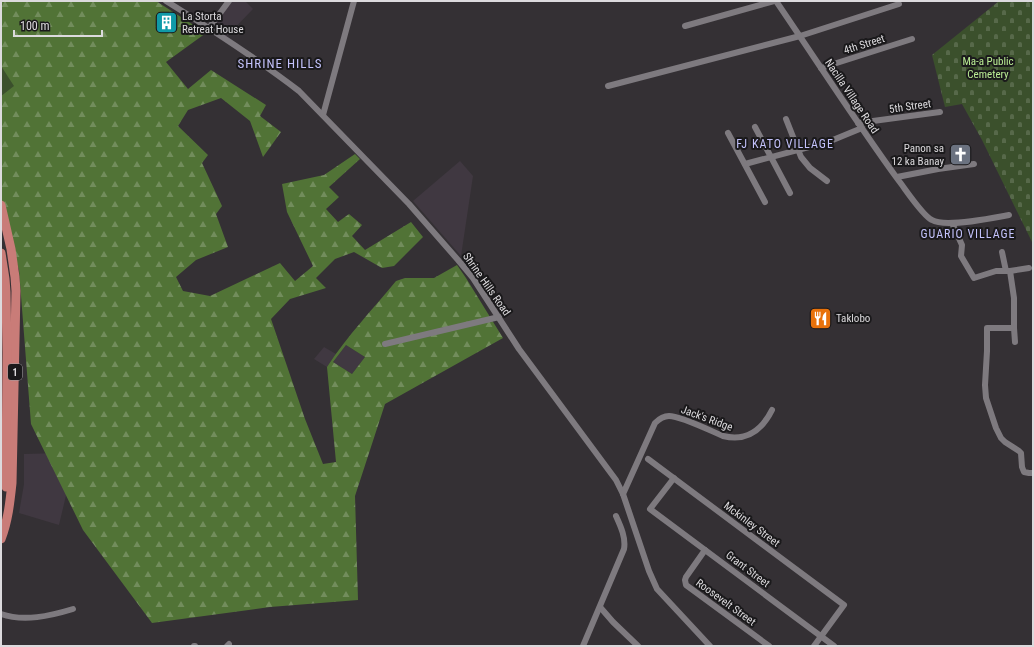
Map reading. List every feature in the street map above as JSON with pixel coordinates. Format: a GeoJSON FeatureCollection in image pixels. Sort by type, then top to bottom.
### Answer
{"type":"FeatureCollection","features":[{"type":"Feature","properties":{"kind":"highway","name":"1"},"geometry":{"type":"LineString","coordinates":[[1,205],[11,249],[15,277],[7,405]]}},
{"type":"Feature","properties":{"kind":"highway","name":"1"},"geometry":{"type":"LineString","coordinates":[[1,253],[6,292],[7,405],[6,482],[1,520]]}},
{"type":"Feature","properties":{"kind":"highway","name":"1"},"geometry":{"type":"LineString","coordinates":[[1,539],[8,519],[12,483],[7,426]]}},
{"type":"Feature","properties":{"kind":"street","name":"Shrine Hills Road"},"geometry":{"type":"LineString","coordinates":[[166,1],[209,28],[299,91],[436,233],[468,272],[519,349],[616,480],[623,494],[649,571],[657,588],[710,646]]}},
{"type":"Feature","properties":{"kind":"street"},"geometry":{"type":"LineString","coordinates":[[209,28],[229,1]]}},
{"type":"Feature","properties":{"kind":"street"},"geometry":{"type":"LineString","coordinates":[[323,115],[354,1]]}},
{"type":"Feature","properties":{"kind":"street"},"geometry":{"type":"LineString","coordinates":[[685,26],[778,1]]}},
{"type":"Feature","properties":{"kind":"street","name":"Nacilla Village Road"},"geometry":{"type":"LineString","coordinates":[[778,1],[860,126],[928,218],[936,222],[952,223],[1009,215]]}},
{"type":"Feature","properties":{"kind":"street"},"geometry":{"type":"LineString","coordinates":[[608,86],[800,36],[899,4]]}},
{"type":"Feature","properties":{"kind":"street","name":"4th Street"},"geometry":{"type":"LineString","coordinates":[[821,68],[912,39]]}},
{"type":"Feature","properties":{"kind":"street","name":"5th Street"},"geometry":{"type":"LineString","coordinates":[[745,164],[828,142],[843,137],[860,126],[940,112]]}},
{"type":"Feature","properties":{"kind":"street"},"geometry":{"type":"LineString","coordinates":[[786,119],[798,150],[805,163],[827,181]]}},
{"type":"Feature","properties":{"kind":"street"},"geometry":{"type":"LineString","coordinates":[[755,127],[790,193]]}},
{"type":"Feature","properties":{"kind":"street"},"geometry":{"type":"LineString","coordinates":[[728,133],[765,202]]}},
{"type":"Feature","properties":{"kind":"street"},"geometry":{"type":"LineString","coordinates":[[897,177],[938,168],[974,164]]}},
{"type":"Feature","properties":{"kind":"street"},"geometry":{"type":"LineString","coordinates":[[952,223],[962,245],[961,256],[974,278],[989,272],[1029,268]]}},
{"type":"Feature","properties":{"kind":"street"},"geometry":{"type":"LineString","coordinates":[[1002,252],[1014,298],[1015,342]]}},
{"type":"Feature","properties":{"kind":"street"},"geometry":{"type":"LineString","coordinates":[[385,344],[498,317]]}},
{"type":"Feature","properties":{"kind":"street"},"geometry":{"type":"LineString","coordinates":[[1014,328],[987,328],[988,351],[985,392],[996,428],[1001,438],[1021,453],[1024,472],[1029,474],[1033,473]]}},
{"type":"Feature","properties":{"kind":"street","name":"Jack's Ridge"},"geometry":{"type":"LineString","coordinates":[[623,494],[655,423],[659,419],[664,417],[674,417],[723,436],[738,438],[747,436],[755,431],[766,420],[772,410]]}},
{"type":"Feature","properties":{"kind":"street","name":"Mckinley Street"},"geometry":{"type":"LineString","coordinates":[[648,459],[844,605],[821,636]]}},
{"type":"Feature","properties":{"kind":"street","name":"Grant Street"},"geometry":{"type":"LineString","coordinates":[[674,478],[650,509],[834,646]]}},
{"type":"Feature","properties":{"kind":"street"},"geometry":{"type":"LineString","coordinates":[[583,646],[624,550],[624,538],[616,516]]}},
{"type":"Feature","properties":{"kind":"street","name":"Roosevelt Street"},"geometry":{"type":"LineString","coordinates":[[705,550],[686,577],[686,585],[769,646]]}},
{"type":"Feature","properties":{"kind":"street"},"geometry":{"type":"LineString","coordinates":[[600,607],[638,646]]}},
{"type":"Feature","properties":{"kind":"street"},"geometry":{"type":"LineString","coordinates":[[1,614],[11,617],[35,617],[55,614],[72,609]]}},
{"type":"Feature","properties":{"kind":"street"},"geometry":{"type":"LineString","coordinates":[[814,646],[821,636]]}},
{"type":"Feature","properties":{"kind":"street"},"geometry":{"type":"LineString","coordinates":[[628,646],[631,639]]}},
{"type":"Feature","properties":{"kind":"shaded area"},"geometry":{"type":"Polygon","coordinates":[[[230,1],[245,1],[253,9],[225,38],[211,28],[230,1]]]}},
{"type":"Feature","properties":{"kind":"shaded area"},"geometry":{"type":"Polygon","coordinates":[[[460,161],[473,176],[461,256],[413,201],[460,161]]]}},
{"type":"Feature","properties":{"kind":"shaded area"},"geometry":{"type":"Polygon","coordinates":[[[346,345],[365,357],[352,374],[333,362],[346,345]]]}},
{"type":"Feature","properties":{"kind":"shaded area"},"geometry":{"type":"Polygon","coordinates":[[[324,347],[336,354],[327,367],[314,359],[324,347]]]}},
{"type":"Feature","properties":{"kind":"shaded area"},"geometry":{"type":"Polygon","coordinates":[[[62,453],[68,487],[59,525],[19,513],[24,484],[24,454],[62,453]]]}},
{"type":"Feature","properties":{"kind":"green space"},"geometry":{"type":"Polygon","coordinates":[[[1,1],[156,1],[206,33],[166,62],[188,89],[211,70],[266,105],[260,116],[281,132],[263,157],[250,121],[221,98],[188,110],[178,126],[208,155],[202,163],[222,206],[216,214],[228,247],[196,260],[176,277],[183,291],[210,296],[280,263],[295,281],[313,266],[287,212],[282,184],[324,175],[355,154],[360,159],[329,187],[339,197],[326,209],[338,222],[349,214],[362,225],[352,236],[365,250],[411,222],[423,237],[394,266],[382,268],[354,252],[335,259],[316,278],[326,288],[290,299],[271,319],[305,419],[323,464],[336,462],[327,367],[343,344],[396,281],[405,278],[434,278],[457,265],[466,278],[503,338],[385,404],[355,496],[358,600],[270,607],[152,623],[83,530],[31,424],[19,270],[1,209],[1,96],[14,86],[1,66],[1,1]],[[346,345],[333,362],[352,374],[365,357],[346,345]]]}},
{"type":"Feature","properties":{"kind":"green space","name":"Ma-a Public Cemetery"},"geometry":{"type":"Polygon","coordinates":[[[999,1],[1033,1],[1033,356],[1032,242],[982,140],[962,104],[945,107],[932,55],[999,1]]]}},
{"type":"Feature","properties":{"kind":"green space"},"geometry":{"type":"Polygon","coordinates":[[[1,66],[15,86],[1,96],[1,66]]]}},
{"type":"Feature","properties":{"kind":"place","name":"La Storta Retreat House"},"geometry":{"type":"Point","coordinates":[166,22]}},
{"type":"Feature","properties":{"kind":"place","name":"Panon sa 12 ka Banay"},"geometry":{"type":"Point","coordinates":[960,154]}},
{"type":"Feature","properties":{"kind":"place","name":"Taklobo"},"geometry":{"type":"Point","coordinates":[821,318]}},
{"type":"Feature","properties":{"kind":"district","name":"SHRINE HILLS"},"geometry":{"type":"Point","coordinates":[280,63]}},
{"type":"Feature","properties":{"kind":"district","name":"FJ KATO VILLAGE"},"geometry":{"type":"Point","coordinates":[785,144]}},
{"type":"Feature","properties":{"kind":"district","name":"GUARIO VILLAGE"},"geometry":{"type":"Point","coordinates":[968,234]}}]}
